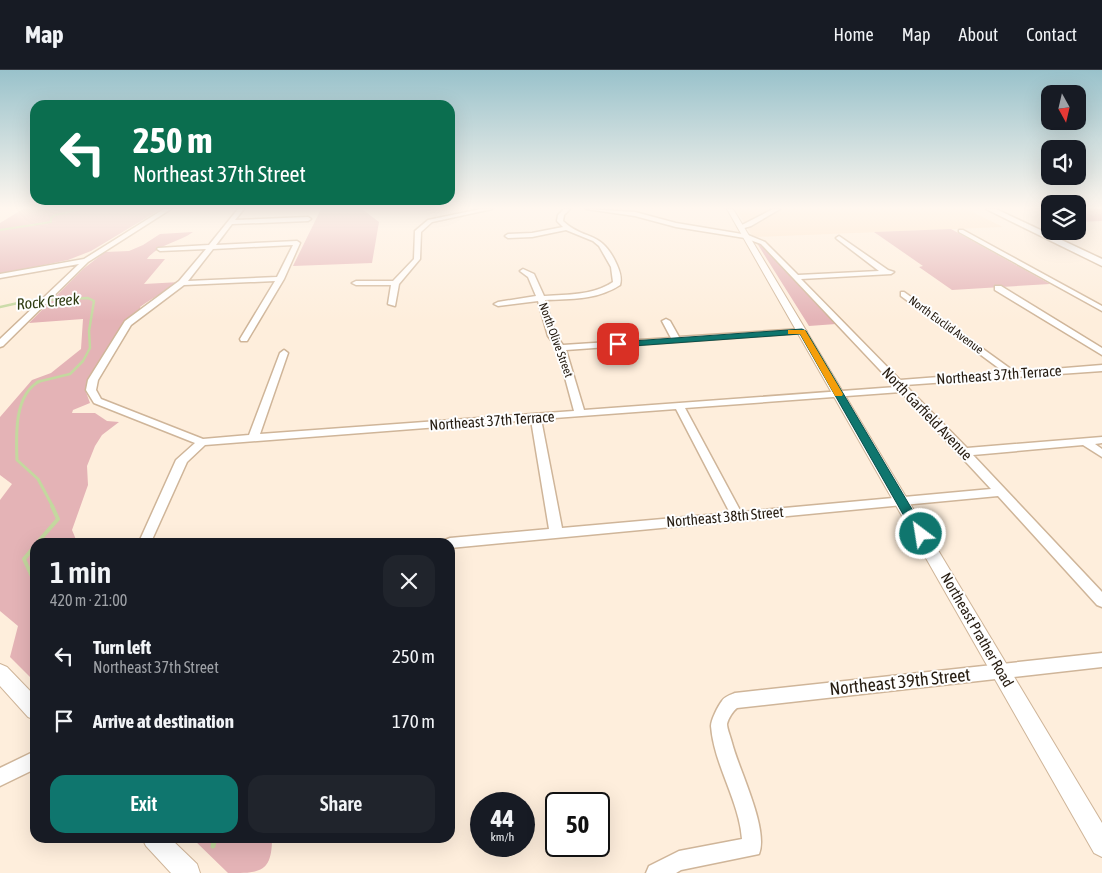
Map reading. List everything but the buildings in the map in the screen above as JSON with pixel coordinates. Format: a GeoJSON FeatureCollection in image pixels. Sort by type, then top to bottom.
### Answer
{"type":"FeatureCollection","features":[{"type":"Feature","properties":{"kind":"highway"},"geometry":{"type":"LineString","coordinates":[[1068,246],[1102,263]]}},
{"type":"Feature","properties":{"kind":"highway"},"geometry":{"type":"LineString","coordinates":[[1084,246],[1102,255]]}},
{"type":"Feature","properties":{"kind":"main road","name":"Northeast Prather Road"},"geometry":{"type":"LineString","coordinates":[[753,246],[1102,845]]}},
{"type":"Feature","properties":{"kind":"main road"},"geometry":{"type":"LineString","coordinates":[[0,673],[30,705]]}},
{"type":"Feature","properties":{"kind":"main road"},"geometry":{"type":"LineString","coordinates":[[159,843],[188,873]]}},
{"type":"Feature","properties":{"kind":"street"},"geometry":{"type":"LineString","coordinates":[[0,344],[86,261],[109,246]]}},
{"type":"Feature","properties":{"kind":"street"},"geometry":{"type":"LineString","coordinates":[[160,249],[221,246]]}},
{"type":"Feature","properties":{"kind":"street"},"geometry":{"type":"LineString","coordinates":[[244,339],[280,279],[295,246]]}},
{"type":"Feature","properties":{"kind":"street"},"geometry":{"type":"LineString","coordinates":[[392,304],[395,283],[414,264],[416,246]]}},
{"type":"Feature","properties":{"kind":"street"},"geometry":{"type":"LineString","coordinates":[[498,304],[610,289],[616,283],[618,276],[604,246]]}},
{"type":"Feature","properties":{"kind":"street","name":"North Garfield Avenue"},"geometry":{"type":"LineString","coordinates":[[766,246],[964,452],[1102,601]]}},
{"type":"Feature","properties":{"kind":"street"},"geometry":{"type":"LineString","coordinates":[[796,277],[888,272],[851,246]]}},
{"type":"Feature","properties":{"kind":"street"},"geometry":{"type":"LineString","coordinates":[[990,246],[1102,309]]}},
{"type":"Feature","properties":{"kind":"street"},"geometry":{"type":"LineString","coordinates":[[182,283],[210,247]]}},
{"type":"Feature","properties":{"kind":"street"},"geometry":{"type":"LineString","coordinates":[[0,276],[86,261]]}},
{"type":"Feature","properties":{"kind":"street","name":"North Olive Street"},"geometry":{"type":"LineString","coordinates":[[523,271],[531,276],[541,298],[552,336],[561,348],[580,414]]}},
{"type":"Feature","properties":{"kind":"street"},"geometry":{"type":"LineString","coordinates":[[182,283],[280,279]]}},
{"type":"Feature","properties":{"kind":"street","name":"Northeast 37th Terrace"},"geometry":{"type":"LineString","coordinates":[[182,283],[128,323],[93,380],[92,394],[98,401],[104,404],[202,442],[838,394],[1012,374],[1102,368]]}},
{"type":"Feature","properties":{"kind":"street"},"geometry":{"type":"LineString","coordinates":[[356,283],[395,283]]}},
{"type":"Feature","properties":{"kind":"street"},"geometry":{"type":"LineString","coordinates":[[998,288],[1102,352]]}},
{"type":"Feature","properties":{"kind":"street","name":"North Euclid Avenue"},"geometry":{"type":"LineString","coordinates":[[904,294],[1012,374]]}},
{"type":"Feature","properties":{"kind":"street"},"geometry":{"type":"LineString","coordinates":[[666,321],[676,340]]}},
{"type":"Feature","properties":{"kind":"street"},"geometry":{"type":"LineString","coordinates":[[561,348],[802,331]]}},
{"type":"Feature","properties":{"kind":"street"},"geometry":{"type":"LineString","coordinates":[[253,439],[284,353]]}},
{"type":"Feature","properties":{"kind":"street"},"geometry":{"type":"LineString","coordinates":[[679,406],[737,515]]}},
{"type":"Feature","properties":{"kind":"street"},"geometry":{"type":"LineString","coordinates":[[536,418],[556,532]]}},
{"type":"Feature","properties":{"kind":"street"},"geometry":{"type":"LineString","coordinates":[[964,452],[1102,440]]}},
{"type":"Feature","properties":{"kind":"street"},"geometry":{"type":"LineString","coordinates":[[147,538],[182,460],[202,442]]}},
{"type":"Feature","properties":{"kind":"street"},"geometry":{"type":"LineString","coordinates":[[1086,442],[1102,454]]}},
{"type":"Feature","properties":{"kind":"street","name":"Northeast 38th Street"},"geometry":{"type":"LineString","coordinates":[[455,542],[1000,492]]}},
{"type":"Feature","properties":{"kind":"street","name":"Northeast 39th Street"},"geometry":{"type":"LineString","coordinates":[[656,873],[679,861],[752,847],[750,823],[728,760],[719,724],[728,706],[735,701],[1102,660]]}},
{"type":"Feature","properties":{"kind":"street"},"geometry":{"type":"LineString","coordinates":[[0,777],[30,762]]}},
{"type":"Feature","properties":{"kind":"shaded area"},"geometry":{"type":"Polygon","coordinates":[[[0,246],[99,246],[68,260],[0,274],[0,246]]]}},
{"type":"Feature","properties":{"kind":"shaded area"},"geometry":{"type":"Polygon","coordinates":[[[140,246],[163,246],[147,259],[165,259],[144,284],[180,282],[140,307],[141,310],[120,329],[88,381],[86,392],[90,403],[73,410],[72,413],[95,413],[107,421],[119,422],[102,435],[95,446],[87,466],[88,485],[72,530],[75,538],[30,538],[30,677],[10,657],[18,626],[0,611],[0,500],[12,484],[0,475],[0,417],[32,380],[51,373],[81,349],[83,319],[29,323],[83,269],[105,252],[129,251],[140,246]]]}},
{"type":"Feature","properties":{"kind":"shaded area"},"geometry":{"type":"Polygon","coordinates":[[[303,246],[375,246],[372,263],[293,266],[303,246]]]}},
{"type":"Feature","properties":{"kind":"shaded area"},"geometry":{"type":"Polygon","coordinates":[[[759,246],[763,246],[836,324],[809,326],[759,246]]]}},
{"type":"Feature","properties":{"kind":"shaded area"},"geometry":{"type":"Polygon","coordinates":[[[895,246],[982,246],[1050,284],[952,290],[919,267],[923,266],[895,246]]]}},
{"type":"Feature","properties":{"kind":"shaded area"},"geometry":{"type":"Polygon","coordinates":[[[197,843],[272,843],[270,858],[262,869],[228,873],[197,843]]]}},
{"type":"Feature","properties":{"kind":"waterway","name":"Rock Creek"},"geometry":{"type":"LineString","coordinates":[[0,307],[27,301],[88,298],[94,301],[89,331],[90,348],[83,361],[70,374],[39,381]]}},
{"type":"Feature","properties":{"kind":"waterway","name":"Rock Creek"},"geometry":{"type":"LineString","coordinates":[[39,381],[25,395],[21,405],[17,427],[17,460],[38,479],[53,507]]}},
{"type":"Feature","properties":{"kind":"waterway","name":"Rock Creek"},"geometry":{"type":"LineString","coordinates":[[41,538],[58,519],[52,506]]}},
{"type":"Feature","properties":{"kind":"waterway","name":"Rock Creek"},"geometry":{"type":"LineString","coordinates":[[30,552],[24,559],[30,572]]}},
{"type":"Feature","properties":{"kind":"slow traffic"},"geometry":{"type":"LineString","coordinates":[[791,332],[802,331],[839,394]]}},
{"type":"Feature","properties":{"kind":"route"},"geometry":{"type":"LineString","coordinates":[[618,344],[802,331],[921,534]]}}]}
